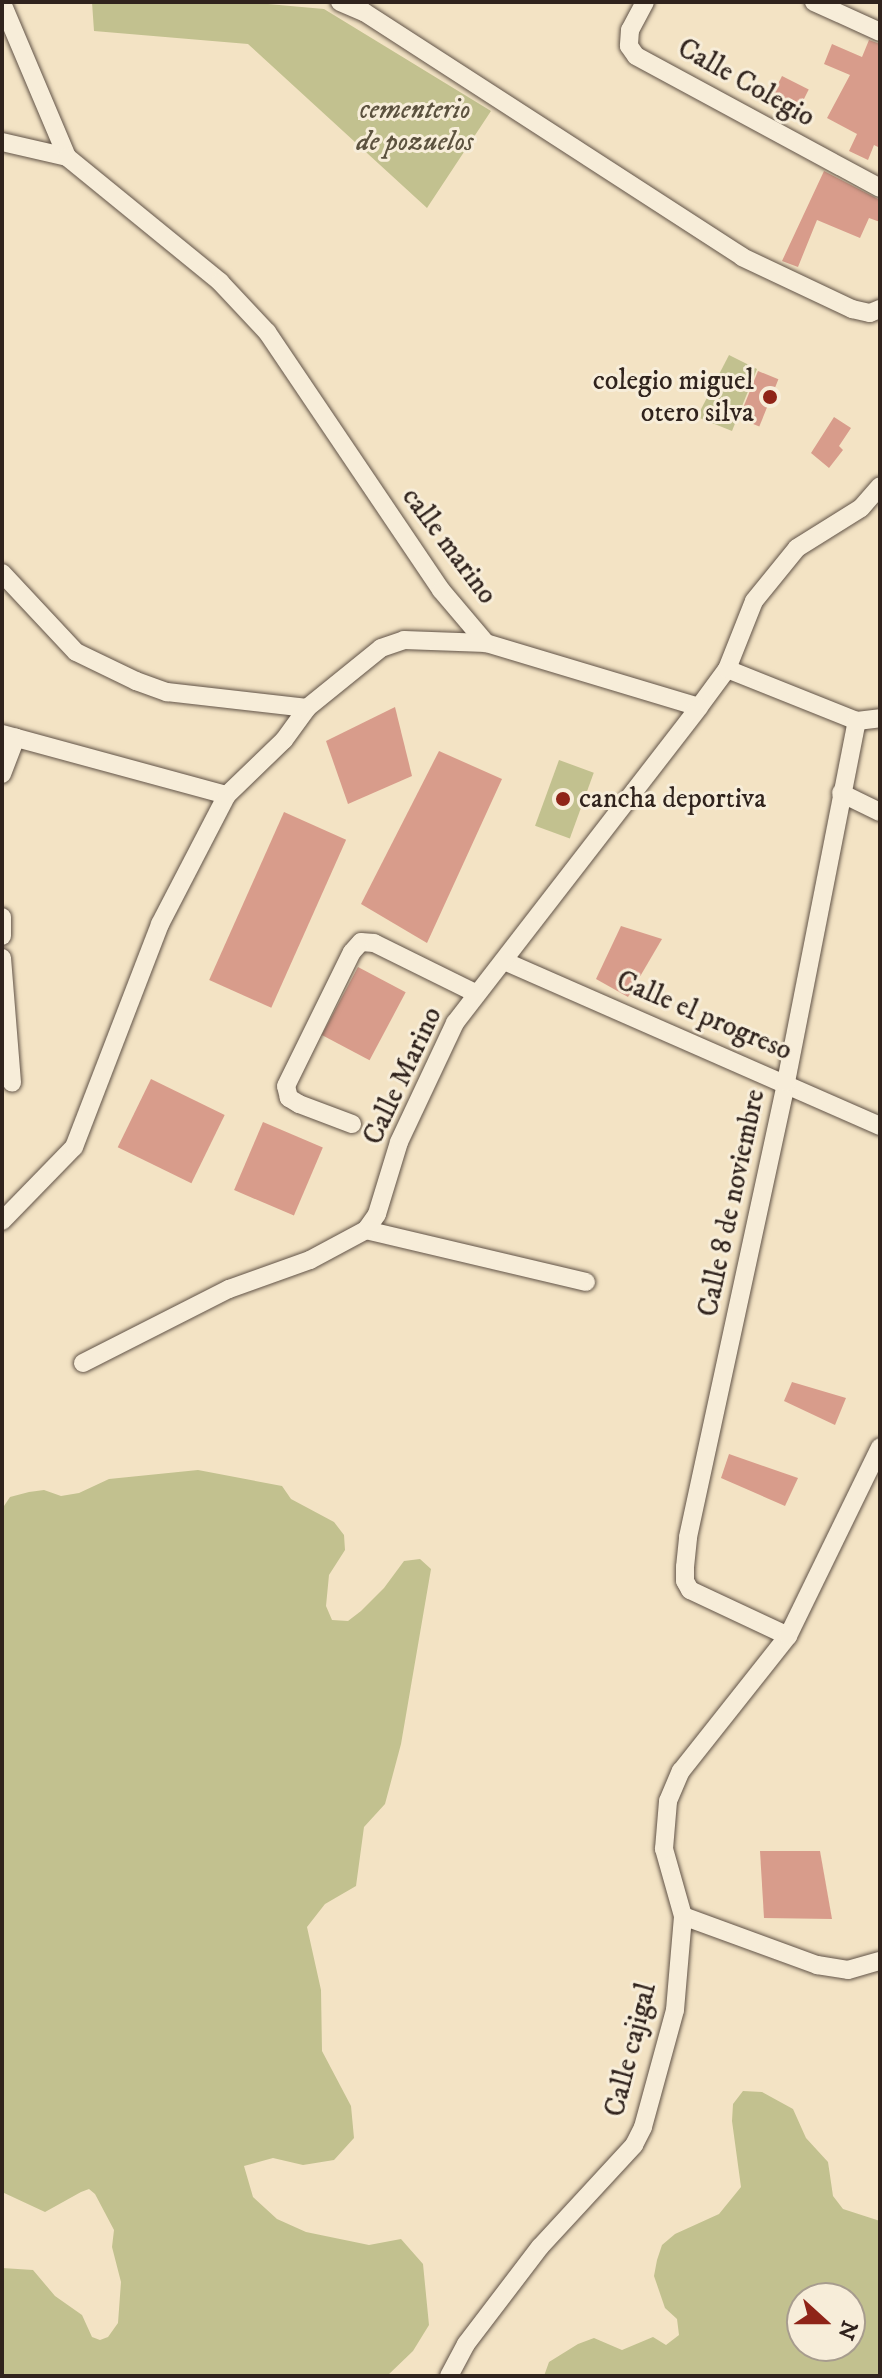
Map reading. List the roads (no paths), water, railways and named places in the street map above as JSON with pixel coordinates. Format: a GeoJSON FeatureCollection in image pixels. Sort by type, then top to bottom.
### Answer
{"type":"FeatureCollection","features":[{"type":"Feature","properties":{"kind":"street"},"geometry":{"type":"LineString","coordinates":[[340,2],[364,12],[742,257],[852,309],[870,313],[880,309]]}},
{"type":"Feature","properties":{"kind":"street","name":"Calle Colegio"},"geometry":{"type":"LineString","coordinates":[[645,2],[630,30],[629,46],[636,56],[880,188]]}},
{"type":"Feature","properties":{"kind":"street"},"geometry":{"type":"LineString","coordinates":[[814,2],[880,32]]}},
{"type":"Feature","properties":{"kind":"street"},"geometry":{"type":"LineString","coordinates":[[2,3],[67,157]]}},
{"type":"Feature","properties":{"kind":"street","name":"calle marino"},"geometry":{"type":"LineString","coordinates":[[2,142],[67,157],[220,282],[267,332],[441,590],[486,643],[699,707]]}},
{"type":"Feature","properties":{"kind":"street"},"geometry":{"type":"LineString","coordinates":[[699,707],[727,669],[754,601],[797,548],[861,508],[880,486]]}},
{"type":"Feature","properties":{"kind":"street"},"geometry":{"type":"LineString","coordinates":[[2,573],[76,652],[136,681],[167,692],[307,708]]}},
{"type":"Feature","properties":{"kind":"street"},"geometry":{"type":"LineString","coordinates":[[2,1221],[74,1147],[160,924],[227,795],[284,740],[307,708],[393,641],[486,643]]}},
{"type":"Feature","properties":{"kind":"street"},"geometry":{"type":"LineString","coordinates":[[727,669],[857,721],[880,718]]}},
{"type":"Feature","properties":{"kind":"street","name":"Calle Marino"},"geometry":{"type":"LineString","coordinates":[[366,1230],[377,1214],[399,1142],[455,1023],[475,993],[504,961],[699,707]]}},
{"type":"Feature","properties":{"kind":"street","name":"Calle 8 de noviembre"},"geometry":{"type":"LineString","coordinates":[[788,1636],[690,1590],[685,1581],[685,1567],[688,1537],[786,1082],[857,721]]}},
{"type":"Feature","properties":{"kind":"street"},"geometry":{"type":"LineString","coordinates":[[2,774],[9,736],[227,795]]}},
{"type":"Feature","properties":{"kind":"street"},"geometry":{"type":"LineString","coordinates":[[841,793],[880,812]]}},
{"type":"Feature","properties":{"kind":"street"},"geometry":{"type":"LineString","coordinates":[[2,917],[2,936]]}},
{"type":"Feature","properties":{"kind":"street"},"geometry":{"type":"LineString","coordinates":[[352,1124],[299,1104],[289,1098],[286,1086],[352,952],[361,942],[374,943],[475,993]]}},
{"type":"Feature","properties":{"kind":"street"},"geometry":{"type":"LineString","coordinates":[[2,958],[12,1083]]}},
{"type":"Feature","properties":{"kind":"street","name":"Calle el progreso"},"geometry":{"type":"LineString","coordinates":[[504,961],[786,1082],[880,1126]]}},
{"type":"Feature","properties":{"kind":"street"},"geometry":{"type":"LineString","coordinates":[[83,1363],[229,1289],[310,1260],[366,1230],[586,1282]]}},
{"type":"Feature","properties":{"kind":"street","name":"Calle cajigal"},"geometry":{"type":"LineString","coordinates":[[449,2376],[466,2344],[540,2247],[634,2145],[643,2127],[675,2010],[683,1916],[664,1849],[668,1801],[681,1771],[788,1636],[880,1447]]}},
{"type":"Feature","properties":{"kind":"street"},"geometry":{"type":"LineString","coordinates":[[683,1916],[817,1965],[848,1970],[880,1961]]}},
{"type":"Feature","properties":{"kind":"place","name":"colegio miguel otero silva"},"geometry":{"type":"Point","coordinates":[770,397]}},
{"type":"Feature","properties":{"kind":"place","name":"cancha deportiva"},"geometry":{"type":"Point","coordinates":[563,799]}},
{"type":"Feature","properties":{"kind":"park label","name":"cementerio de pozuelos"},"geometry":{"type":"Point","coordinates":[415,126]}}]}
